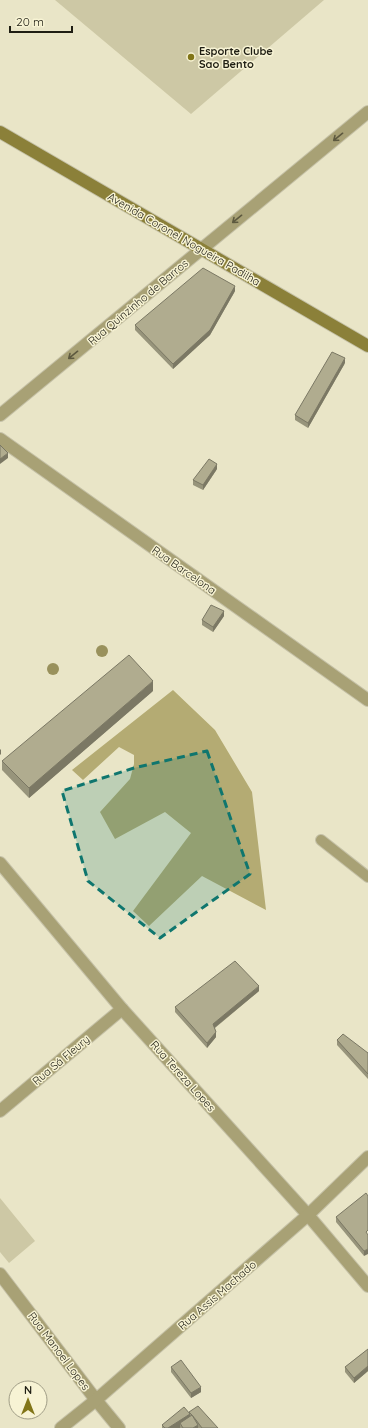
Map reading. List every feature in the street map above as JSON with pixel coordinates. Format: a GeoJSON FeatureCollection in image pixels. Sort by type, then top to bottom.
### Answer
{"type":"FeatureCollection","features":[{"type":"Feature","properties":{"kind":"main road","name":"Avenida Coronel Nogueira Padilha"},"geometry":{"type":"LineString","coordinates":[[0,132],[368,346]]}},
{"type":"Feature","properties":{"kind":"street","name":"Rua Quinzinho de Barros"},"geometry":{"type":"LineString","coordinates":[[0,415],[368,112]]}},
{"type":"Feature","properties":{"kind":"street","name":"Rua Barcelona"},"geometry":{"type":"LineString","coordinates":[[0,439],[368,700]]}},
{"type":"Feature","properties":{"kind":"street","name":"Rua Tereza Lopes"},"geometry":{"type":"LineString","coordinates":[[0,863],[122,1009],[308,1215],[368,1286]]}},
{"type":"Feature","properties":{"kind":"street","name":"Rua Sá Fleury"},"geometry":{"type":"LineString","coordinates":[[0,1111],[122,1009]]}},
{"type":"Feature","properties":{"kind":"street","name":"Rua Assis Machado"},"geometry":{"type":"LineString","coordinates":[[61,1428],[96,1400],[308,1215],[368,1158]]}},
{"type":"Feature","properties":{"kind":"street","name":"Rua Manoel Lopes"},"geometry":{"type":"LineString","coordinates":[[0,1274],[119,1428]]}},
{"type":"Feature","properties":{"kind":"lane"},"geometry":{"type":"LineString","coordinates":[[321,840],[368,877]]}},
{"type":"Feature","properties":{"kind":"highlighted area"},"geometry":{"type":"Polygon","coordinates":[[[207,751],[250,874],[160,938],[88,881],[62,791],[134,768],[207,751]]]}},
{"type":"Feature","properties":{"kind":"shaded area","name":"Esporte Clube Sao Bento"},"geometry":{"type":"Polygon","coordinates":[[[55,0],[324,0],[191,114],[55,0]]]}},
{"type":"Feature","properties":{"kind":"shaded area"},"geometry":{"type":"Polygon","coordinates":[[[173,690],[215,730],[252,792],[266,910],[202,876],[149,926],[133,911],[191,833],[165,812],[115,839],[100,812],[130,779],[134,764],[134,755],[119,747],[83,780],[72,770],[173,690]]]}},
{"type":"Feature","properties":{"kind":"shaded area"},"geometry":{"type":"Polygon","coordinates":[[[0,1198],[35,1241],[9,1263],[0,1252],[0,1198]]]}},
{"type":"Feature","properties":{"kind":"building"},"geometry":{"type":"Polygon","coordinates":[[[203,268],[235,286],[210,330],[173,364],[135,325],[203,268]]]}},
{"type":"Feature","properties":{"kind":"building"},"geometry":{"type":"Polygon","coordinates":[[[332,352],[345,358],[308,423],[295,415],[332,352]]]}},
{"type":"Feature","properties":{"kind":"building"},"geometry":{"type":"Polygon","coordinates":[[[0,445],[8,453],[0,459],[0,445]]]}},
{"type":"Feature","properties":{"kind":"building"},"geometry":{"type":"Polygon","coordinates":[[[209,459],[217,464],[203,485],[193,480],[209,459]]]}},
{"type":"Feature","properties":{"kind":"building"},"geometry":{"type":"Polygon","coordinates":[[[211,605],[224,611],[213,627],[202,620],[211,605]]]}},
{"type":"Feature","properties":{"kind":"building"},"geometry":{"type":"Polygon","coordinates":[[[129,655],[153,681],[29,788],[2,761],[129,655]]]}},
{"type":"Feature","properties":{"kind":"building"},"geometry":{"type":"Polygon","coordinates":[[[235,961],[259,986],[213,1024],[216,1032],[207,1043],[175,1007],[235,961]]]}},
{"type":"Feature","properties":{"kind":"building"},"geometry":{"type":"Polygon","coordinates":[[[343,1034],[368,1053],[368,1074],[337,1040],[343,1034]]]}},
{"type":"Feature","properties":{"kind":"building"},"geometry":{"type":"Polygon","coordinates":[[[366,1193],[368,1196],[368,1230],[366,1232],[368,1235],[368,1249],[364,1251],[336,1217],[366,1193]]]}},
{"type":"Feature","properties":{"kind":"building"},"geometry":{"type":"Polygon","coordinates":[[[368,1349],[368,1366],[354,1378],[345,1367],[368,1349]]]}},
{"type":"Feature","properties":{"kind":"building"},"geometry":{"type":"Polygon","coordinates":[[[181,1360],[201,1387],[191,1393],[171,1367],[181,1360]]]}},
{"type":"Feature","properties":{"kind":"building"},"geometry":{"type":"Polygon","coordinates":[[[198,1406],[218,1428],[202,1428],[189,1412],[198,1406]]]}},
{"type":"Feature","properties":{"kind":"building"},"geometry":{"type":"Polygon","coordinates":[[[184,1407],[190,1414],[168,1428],[165,1428],[162,1425],[184,1407]]]}},
{"type":"Feature","properties":{"kind":"building"},"geometry":{"type":"Polygon","coordinates":[[[192,1415],[198,1425],[193,1428],[183,1428],[180,1423],[192,1415]]]}},
{"type":"Feature","properties":{"kind":"place","name":"Esporte Clube Sao Bento"},"geometry":{"type":"Point","coordinates":[191,57]}}]}
